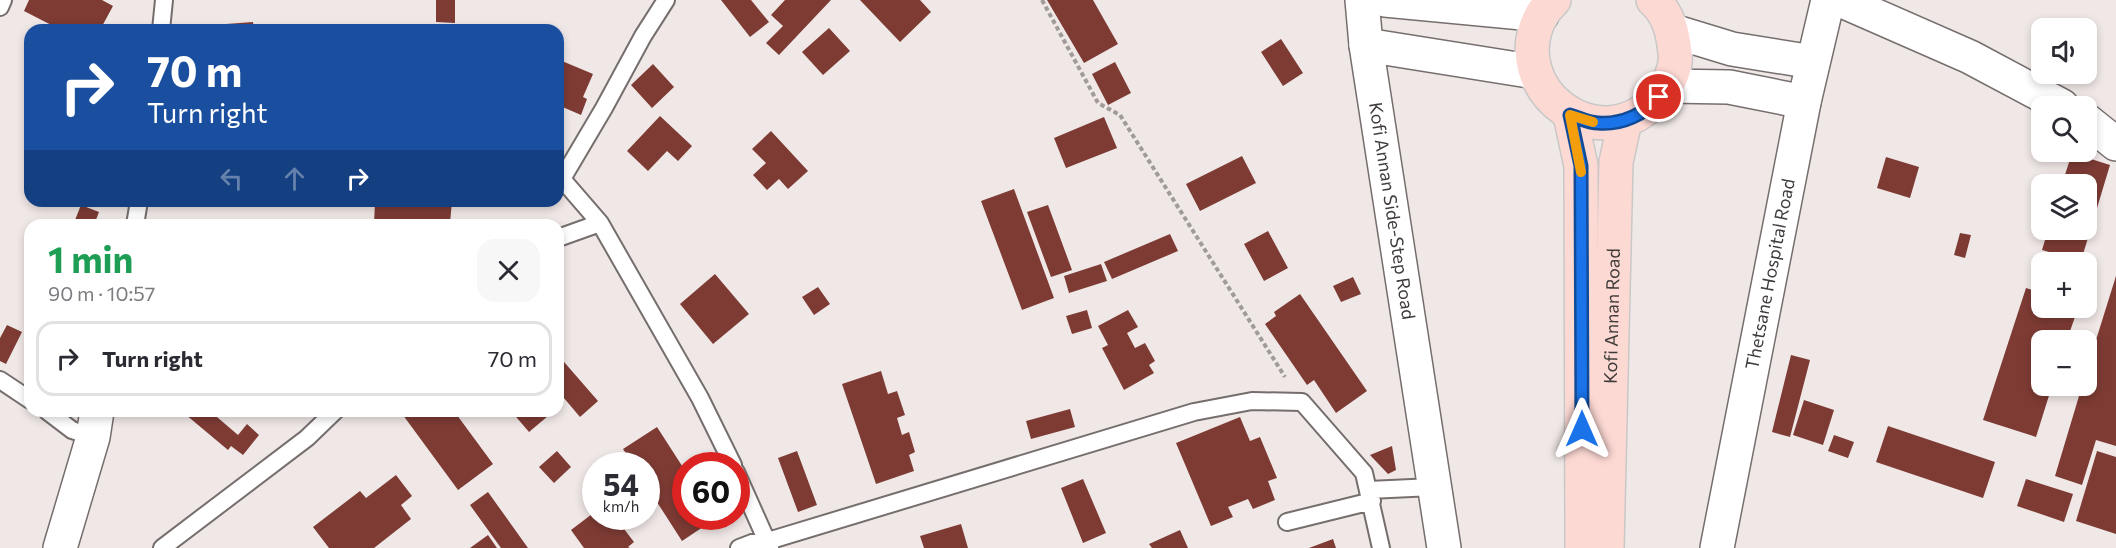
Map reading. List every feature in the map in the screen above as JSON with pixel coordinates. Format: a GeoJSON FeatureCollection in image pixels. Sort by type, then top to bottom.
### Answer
{"type":"FeatureCollection","features":[{"type":"Feature","properties":{"kind":"main road"},"geometry":{"type":"LineString","coordinates":[[1548,7],[1533,42],[1535,72],[1548,97],[1570,115],[1597,123],[1625,121],[1650,107],[1668,86],[1676,59],[1673,31],[1660,6],[1653,0]]}},
{"type":"Feature","properties":{"kind":"main road","name":"Kofi Annan Road"},"geometry":{"type":"LineString","coordinates":[[1570,115],[1581,166],[1582,548]]}},
{"type":"Feature","properties":{"kind":"main road","name":"Kofi Annan Road"},"geometry":{"type":"LineString","coordinates":[[1607,548],[1616,162],[1625,121]]}},
{"type":"Feature","properties":{"kind":"street","name":"Kofi Annan Side-Step Road"},"geometry":{"type":"LineString","coordinates":[[1362,0],[1366,45],[1444,548]]}},
{"type":"Feature","properties":{"kind":"street"},"geometry":{"type":"LineString","coordinates":[[1385,0],[1548,7]]}},
{"type":"Feature","properties":{"kind":"street","name":"Thetsane Hospital Road"},"geometry":{"type":"LineString","coordinates":[[1717,548],[1804,102],[1828,0]]}},
{"type":"Feature","properties":{"kind":"street"},"geometry":{"type":"LineString","coordinates":[[1840,0],[1970,57],[2043,96]]}},
{"type":"Feature","properties":{"kind":"street"},"geometry":{"type":"LineString","coordinates":[[1673,31],[1732,49],[1813,62]]}},
{"type":"Feature","properties":{"kind":"street"},"geometry":{"type":"LineString","coordinates":[[1366,45],[1535,72]]}},
{"type":"Feature","properties":{"kind":"street"},"geometry":{"type":"LineString","coordinates":[[1668,86],[1729,87],[1804,102]]}},
{"type":"Feature","properties":{"kind":"street"},"geometry":{"type":"LineString","coordinates":[[2097,129],[2116,144]]}},
{"type":"Feature","properties":{"kind":"street"},"geometry":{"type":"LineString","coordinates":[[60,548],[95,424]]}},
{"type":"Feature","properties":{"kind":"lane"},"geometry":{"type":"LineString","coordinates":[[0,7],[3,0]]}},
{"type":"Feature","properties":{"kind":"lane"},"geometry":{"type":"LineString","coordinates":[[162,24],[164,0]]}},
{"type":"Feature","properties":{"kind":"lane"},"geometry":{"type":"LineString","coordinates":[[564,176],[643,36],[666,0]]}},
{"type":"Feature","properties":{"kind":"lane"},"geometry":{"type":"LineString","coordinates":[[564,181],[600,223],[700,398],[727,452]]}},
{"type":"Feature","properties":{"kind":"lane"},"geometry":{"type":"LineString","coordinates":[[564,236],[600,223]]}},
{"type":"Feature","properties":{"kind":"lane"},"geometry":{"type":"LineString","coordinates":[[0,380],[24,396]]}},
{"type":"Feature","properties":{"kind":"lane"},"geometry":{"type":"LineString","coordinates":[[739,548],[752,543],[769,545],[1194,412],[1252,401],[1302,402],[1364,473],[1381,548]]}},
{"type":"Feature","properties":{"kind":"lane"},"geometry":{"type":"LineString","coordinates":[[55,417],[72,430],[95,424]]}},
{"type":"Feature","properties":{"kind":"lane"},"geometry":{"type":"LineString","coordinates":[[162,548],[307,438],[329,417]]}},
{"type":"Feature","properties":{"kind":"lane"},"geometry":{"type":"LineString","coordinates":[[1287,522],[1370,496],[1433,488]]}},
{"type":"Feature","properties":{"kind":"lane"},"geometry":{"type":"LineString","coordinates":[[750,503],[769,545]]}},
{"type":"Feature","properties":{"kind":"path"},"geometry":{"type":"LineString","coordinates":[[1041,0],[1098,103],[1120,115],[1302,402]]}},
{"type":"Feature","properties":{"kind":"building"},"geometry":{"type":"Polygon","coordinates":[[[29,0],[102,0],[113,6],[103,24],[49,24],[24,11],[29,0]]]}},
{"type":"Feature","properties":{"kind":"building"},"geometry":{"type":"Polygon","coordinates":[[[436,0],[455,0],[455,23],[436,22],[436,0]]]}},
{"type":"Feature","properties":{"kind":"building"},"geometry":{"type":"Polygon","coordinates":[[[721,0],[751,0],[769,22],[750,37],[721,0]]]}},
{"type":"Feature","properties":{"kind":"building"},"geometry":{"type":"Polygon","coordinates":[[[785,0],[831,0],[779,55],[766,43],[783,26],[771,15],[785,0]]]}},
{"type":"Feature","properties":{"kind":"building"},"geometry":{"type":"Polygon","coordinates":[[[860,0],[920,0],[931,12],[900,42],[860,0]]]}},
{"type":"Feature","properties":{"kind":"building"},"geometry":{"type":"Polygon","coordinates":[[[1047,0],[1093,0],[1118,44],[1084,63],[1047,0]]]}},
{"type":"Feature","properties":{"kind":"building"},"geometry":{"type":"Polygon","coordinates":[[[253,22],[253,24],[226,24],[253,22]]]}},
{"type":"Feature","properties":{"kind":"building"},"geometry":{"type":"Polygon","coordinates":[[[829,28],[850,51],[823,75],[802,52],[829,28]]]}},
{"type":"Feature","properties":{"kind":"building"},"geometry":{"type":"Polygon","coordinates":[[[1281,39],[1303,73],[1283,86],[1261,52],[1281,39]]]}},
{"type":"Feature","properties":{"kind":"building"},"geometry":{"type":"Polygon","coordinates":[[[564,62],[593,74],[583,97],[587,99],[581,115],[564,108],[564,62]]]}},
{"type":"Feature","properties":{"kind":"building"},"geometry":{"type":"Polygon","coordinates":[[[1115,62],[1131,93],[1108,105],[1092,74],[1115,62]]]}},
{"type":"Feature","properties":{"kind":"building"},"geometry":{"type":"Polygon","coordinates":[[[653,64],[674,87],[652,108],[631,85],[653,64]]]}},
{"type":"Feature","properties":{"kind":"building"},"geometry":{"type":"Polygon","coordinates":[[[660,116],[692,146],[678,161],[667,151],[648,171],[627,151],[660,116]]]}},
{"type":"Feature","properties":{"kind":"building"},"geometry":{"type":"Polygon","coordinates":[[[1104,117],[1117,148],[1066,168],[1054,138],[1104,117]]]}},
{"type":"Feature","properties":{"kind":"building"},"geometry":{"type":"Polygon","coordinates":[[[771,131],[808,171],[788,189],[779,179],[767,190],[753,175],[766,163],[752,149],[771,131]]]}},
{"type":"Feature","properties":{"kind":"building"},"geometry":{"type":"Polygon","coordinates":[[[1242,156],[1256,183],[1200,211],[1186,184],[1242,156]]]}},
{"type":"Feature","properties":{"kind":"building"},"geometry":{"type":"Polygon","coordinates":[[[1886,157],[1919,167],[1910,198],[1877,188],[1886,157]]]}},
{"type":"Feature","properties":{"kind":"building"},"geometry":{"type":"Polygon","coordinates":[[[2097,161],[2110,165],[2097,208],[2097,174],[2065,174],[2069,162],[2097,161]]]}},
{"type":"Feature","properties":{"kind":"building"},"geometry":{"type":"Polygon","coordinates":[[[1014,189],[1054,298],[1022,310],[981,201],[1014,189]]]}},
{"type":"Feature","properties":{"kind":"building"},"geometry":{"type":"Polygon","coordinates":[[[1048,205],[1072,270],[1051,277],[1027,212],[1048,205]]]}},
{"type":"Feature","properties":{"kind":"building"},"geometry":{"type":"Polygon","coordinates":[[[80,207],[99,212],[96,219],[75,219],[80,207]]]}},
{"type":"Feature","properties":{"kind":"building"},"geometry":{"type":"Polygon","coordinates":[[[375,207],[451,207],[450,219],[374,219],[375,207]]]}},
{"type":"Feature","properties":{"kind":"building"},"geometry":{"type":"Polygon","coordinates":[[[1268,231],[1288,268],[1264,281],[1244,244],[1268,231]]]}},
{"type":"Feature","properties":{"kind":"building"},"geometry":{"type":"Polygon","coordinates":[[[1960,233],[1971,235],[1965,258],[1954,255],[1960,233]]]}},
{"type":"Feature","properties":{"kind":"building"},"geometry":{"type":"Polygon","coordinates":[[[1170,234],[1178,251],[1112,279],[1104,262],[1170,234]]]}},
{"type":"Feature","properties":{"kind":"building"},"geometry":{"type":"Polygon","coordinates":[[[2045,240],[2087,240],[2084,252],[2042,250],[2045,240]]]}},
{"type":"Feature","properties":{"kind":"building"},"geometry":{"type":"Polygon","coordinates":[[[1101,264],[1107,281],[1069,293],[1064,276],[1101,264]]]}},
{"type":"Feature","properties":{"kind":"building"},"geometry":{"type":"Polygon","coordinates":[[[715,274],[749,314],[713,344],[680,304],[715,274]]]}},
{"type":"Feature","properties":{"kind":"building"},"geometry":{"type":"Polygon","coordinates":[[[2116,276],[2116,446],[2096,440],[2082,485],[2055,476],[2079,396],[2097,396],[2097,337],[2116,276]]]}},
{"type":"Feature","properties":{"kind":"building"},"geometry":{"type":"Polygon","coordinates":[[[1353,277],[1361,294],[1341,302],[1333,286],[1353,277]]]}},
{"type":"Feature","properties":{"kind":"building"},"geometry":{"type":"Polygon","coordinates":[[[818,287],[830,304],[814,315],[802,297],[818,287]]]}},
{"type":"Feature","properties":{"kind":"building"},"geometry":{"type":"Polygon","coordinates":[[[2026,288],[2031,290],[2031,318],[2075,318],[2070,330],[2031,330],[2031,396],[2049,396],[2036,437],[1983,420],[2026,288]]]}},
{"type":"Feature","properties":{"kind":"building"},"geometry":{"type":"Polygon","coordinates":[[[1300,294],[1367,391],[1336,413],[1314,380],[1307,385],[1265,324],[1276,316],[1274,312],[1300,294]]]}},
{"type":"Feature","properties":{"kind":"building"},"geometry":{"type":"Polygon","coordinates":[[[1087,310],[1092,328],[1072,334],[1066,316],[1087,310]]]}},
{"type":"Feature","properties":{"kind":"building"},"geometry":{"type":"Polygon","coordinates":[[[1128,310],[1138,327],[1127,333],[1135,348],[1145,343],[1155,361],[1149,365],[1154,373],[1124,390],[1102,348],[1108,345],[1098,326],[1128,310]]]}},
{"type":"Feature","properties":{"kind":"building"},"geometry":{"type":"Polygon","coordinates":[[[7,325],[22,332],[6,364],[0,361],[0,338],[7,325]]]}},
{"type":"Feature","properties":{"kind":"building"},"geometry":{"type":"Polygon","coordinates":[[[1791,355],[1810,360],[1790,437],[1772,432],[1791,355]]]}},
{"type":"Feature","properties":{"kind":"building"},"geometry":{"type":"Polygon","coordinates":[[[564,362],[598,401],[580,417],[564,398],[564,362]]]}},
{"type":"Feature","properties":{"kind":"building"},"geometry":{"type":"Polygon","coordinates":[[[881,371],[888,394],[897,391],[905,415],[897,418],[902,435],[909,432],[915,452],[909,455],[914,471],[876,484],[842,384],[881,371]]]}},
{"type":"Feature","properties":{"kind":"building"},"geometry":{"type":"Polygon","coordinates":[[[1804,400],[1834,410],[1823,445],[1793,435],[1804,400]]]}},
{"type":"Feature","properties":{"kind":"building"},"geometry":{"type":"Polygon","coordinates":[[[1070,409],[1075,427],[1031,439],[1026,421],[1070,409]]]}},
{"type":"Feature","properties":{"kind":"building"},"geometry":{"type":"Polygon","coordinates":[[[189,417],[217,417],[238,435],[247,424],[259,435],[243,455],[231,446],[228,450],[189,417]]]}},
{"type":"Feature","properties":{"kind":"building"},"geometry":{"type":"Polygon","coordinates":[[[404,417],[458,417],[493,464],[458,490],[404,417]]]}},
{"type":"Feature","properties":{"kind":"building"},"geometry":{"type":"Polygon","coordinates":[[[516,417],[547,417],[529,432],[516,417]]]}},
{"type":"Feature","properties":{"kind":"building"},"geometry":{"type":"Polygon","coordinates":[[[1240,417],[1250,441],[1260,437],[1277,478],[1268,481],[1275,500],[1253,509],[1248,499],[1228,507],[1233,517],[1211,526],[1176,443],[1240,417]]]}},
{"type":"Feature","properties":{"kind":"building"},"geometry":{"type":"Polygon","coordinates":[[[1888,426],[1995,462],[1983,498],[1876,462],[1888,426]]]}},
{"type":"Feature","properties":{"kind":"building"},"geometry":{"type":"Polygon","coordinates":[[[657,427],[673,452],[672,525],[660,507],[660,452],[625,452],[623,449],[657,427]]]}},
{"type":"Feature","properties":{"kind":"building"},"geometry":{"type":"Polygon","coordinates":[[[1834,435],[1854,442],[1848,458],[1828,451],[1834,435]]]}},
{"type":"Feature","properties":{"kind":"building"},"geometry":{"type":"Polygon","coordinates":[[[1392,446],[1396,470],[1388,474],[1370,455],[1392,446]]]}},
{"type":"Feature","properties":{"kind":"building"},"geometry":{"type":"Polygon","coordinates":[[[557,451],[571,467],[554,483],[539,467],[557,451]]]}},
{"type":"Feature","properties":{"kind":"building"},"geometry":{"type":"Polygon","coordinates":[[[797,451],[817,505],[798,512],[778,458],[797,451]]]}},
{"type":"Feature","properties":{"kind":"building"},"geometry":{"type":"Polygon","coordinates":[[[2097,451],[2116,457],[2116,534],[2076,521],[2097,451]]]}},
{"type":"Feature","properties":{"kind":"building"},"geometry":{"type":"Polygon","coordinates":[[[396,475],[412,496],[401,505],[411,519],[374,548],[329,548],[313,527],[360,491],[366,498],[396,475]]]}},
{"type":"Feature","properties":{"kind":"building"},"geometry":{"type":"Polygon","coordinates":[[[1083,479],[1106,533],[1083,543],[1061,488],[1083,479]]]}},
{"type":"Feature","properties":{"kind":"building"},"geometry":{"type":"Polygon","coordinates":[[[2026,479],[2073,494],[2064,522],[2017,506],[2026,479]]]}},
{"type":"Feature","properties":{"kind":"building"},"geometry":{"type":"Polygon","coordinates":[[[488,492],[528,548],[501,548],[470,505],[488,492]]]}},
{"type":"Feature","properties":{"kind":"building"},"geometry":{"type":"Polygon","coordinates":[[[582,522],[582,530],[625,530],[634,542],[628,547],[630,548],[584,548],[571,530],[582,522]]]}},
{"type":"Feature","properties":{"kind":"building"},"geometry":{"type":"Polygon","coordinates":[[[961,524],[968,548],[924,548],[920,536],[961,524]]]}},
{"type":"Feature","properties":{"kind":"building"},"geometry":{"type":"Polygon","coordinates":[[[675,530],[698,530],[682,541],[675,530]]]}},
{"type":"Feature","properties":{"kind":"building"},"geometry":{"type":"Polygon","coordinates":[[[1180,530],[1188,548],[1152,548],[1149,544],[1180,530]]]}},
{"type":"Feature","properties":{"kind":"building"},"geometry":{"type":"Polygon","coordinates":[[[488,535],[497,548],[470,548],[488,535]]]}},
{"type":"Feature","properties":{"kind":"building"},"geometry":{"type":"Polygon","coordinates":[[[1333,539],[1336,548],[1309,548],[1333,539]]]}},
{"type":"Feature","properties":{"kind":"slow traffic"},"geometry":{"type":"LineString","coordinates":[[1581,172],[1570,115],[1593,122]]}},
{"type":"Feature","properties":{"kind":"route"},"geometry":{"type":"LineString","coordinates":[[1582,429],[1581,166],[1570,115],[1597,123],[1625,121],[1650,107],[1659,97]]}}]}
